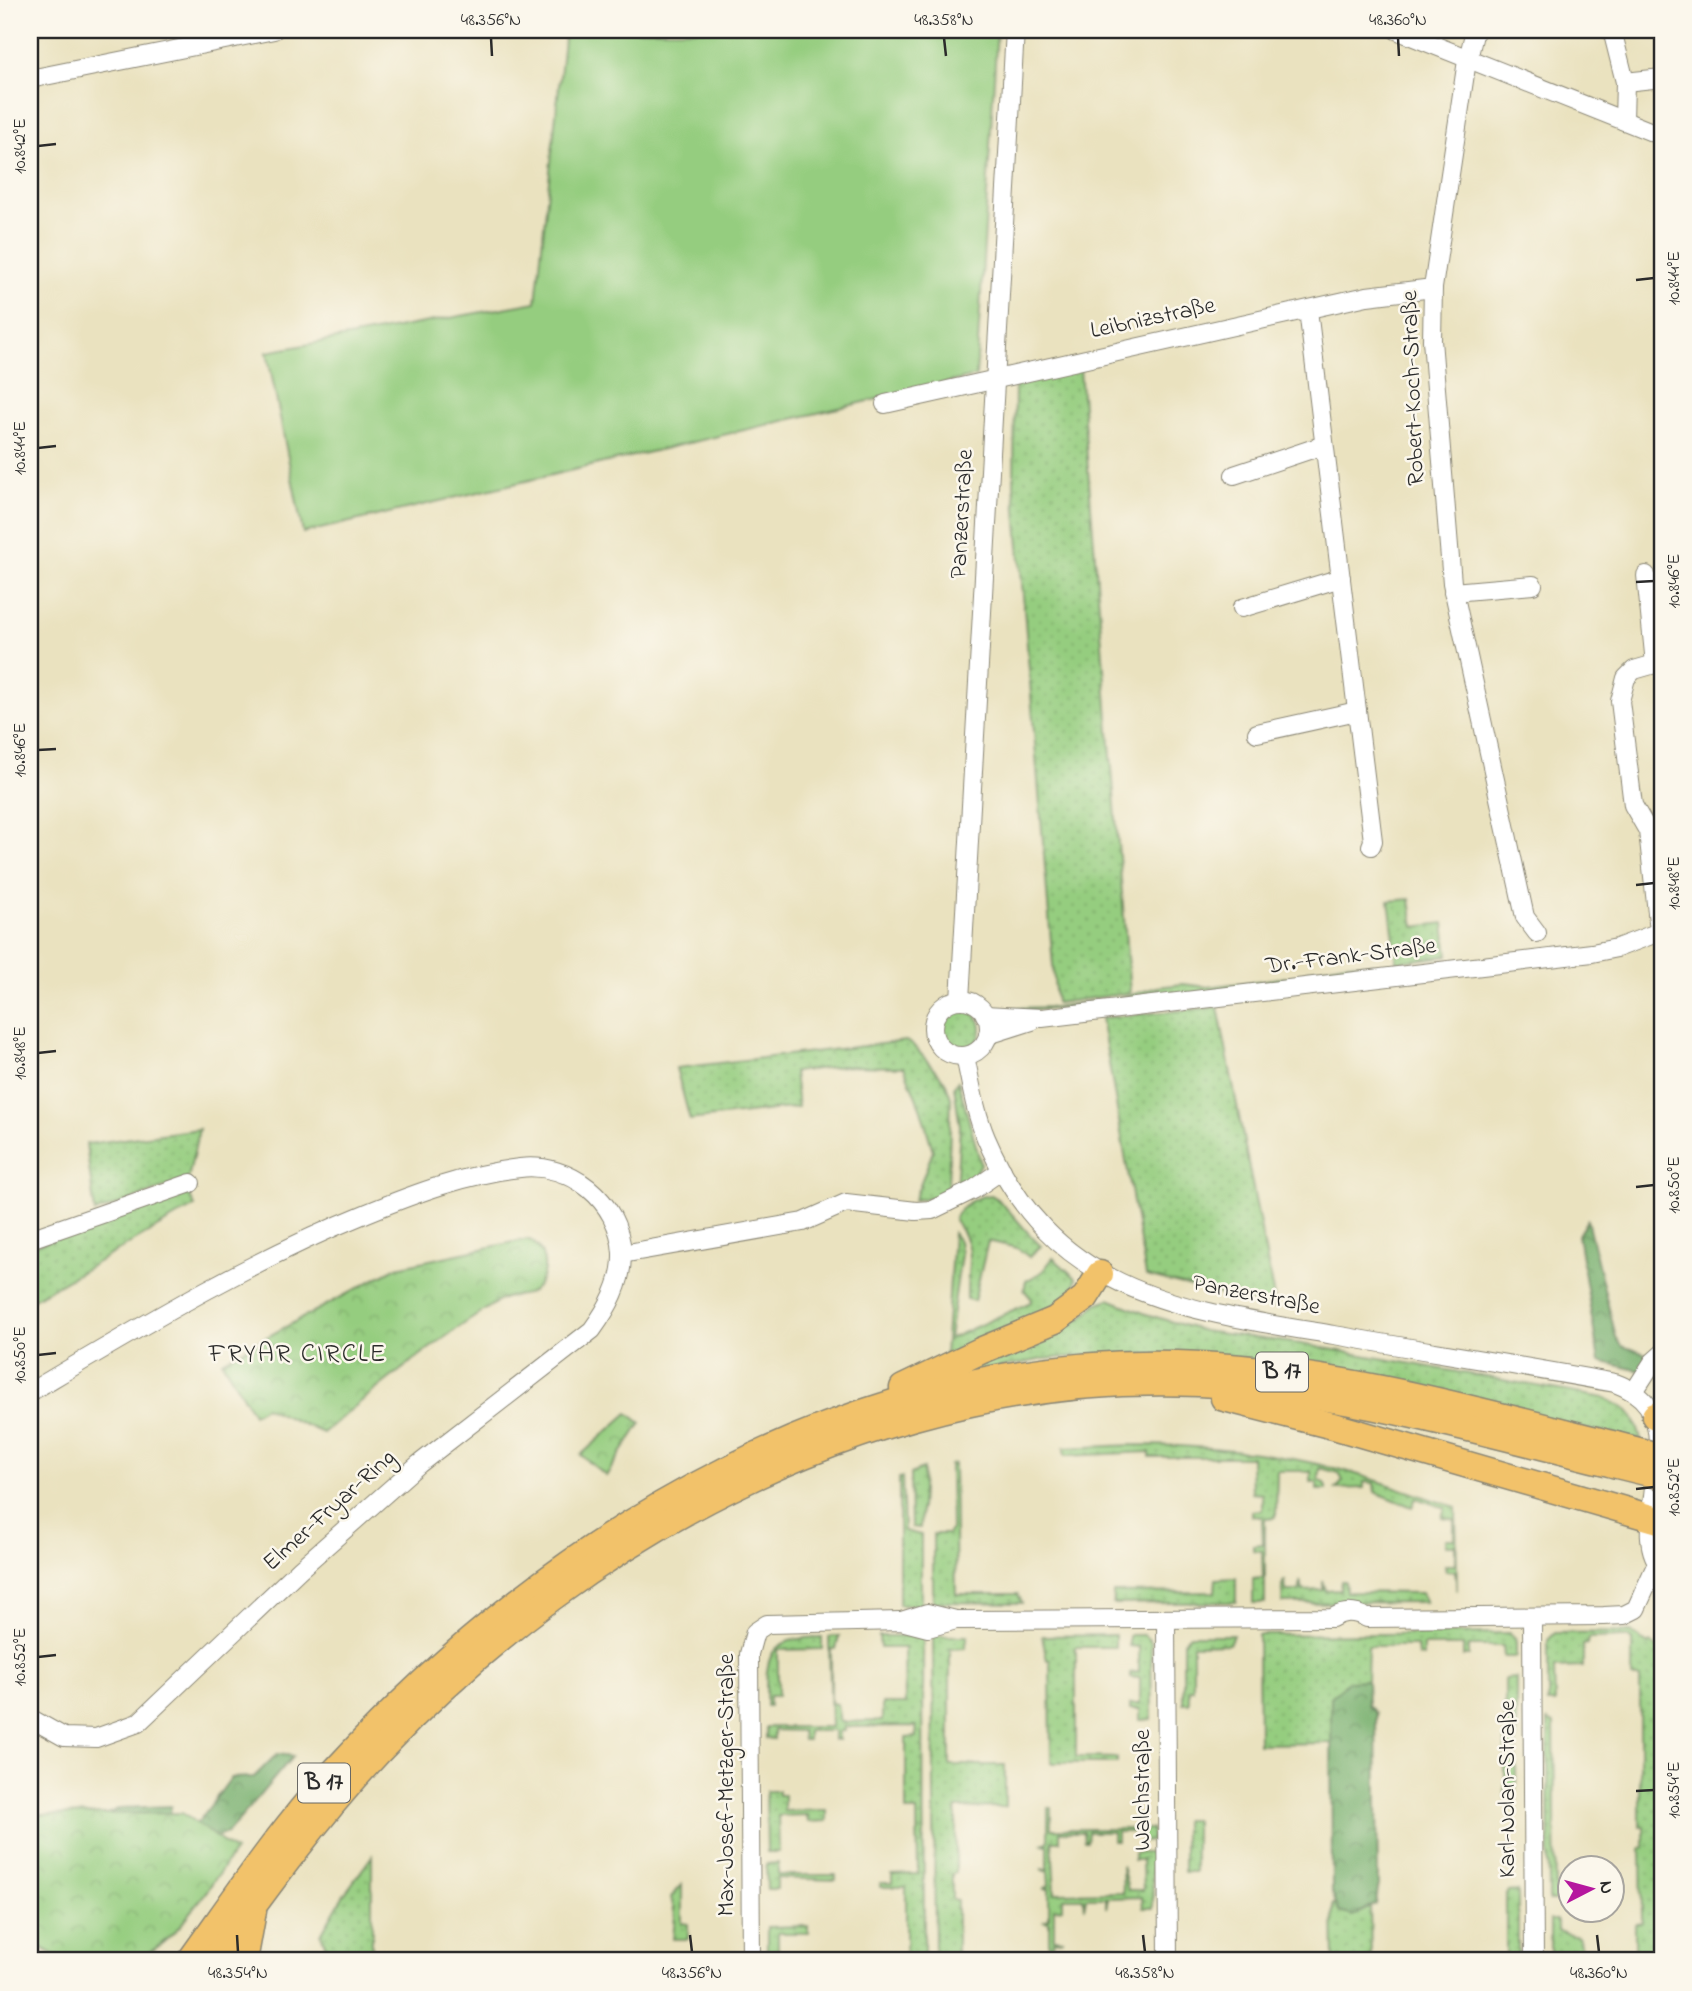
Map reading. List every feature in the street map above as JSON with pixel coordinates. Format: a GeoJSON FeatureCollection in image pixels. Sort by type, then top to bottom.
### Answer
{"type":"FeatureCollection","features":[{"type":"Feature","properties":{"kind":"highway"},"geometry":{"type":"LineString","coordinates":[[936,1391],[1073,1309],[1100,1274]]}},
{"type":"Feature","properties":{"kind":"highway","name":"B 17"},"geometry":{"type":"LineString","coordinates":[[209,1950],[333,1772],[432,1672],[496,1618],[602,1541],[676,1495],[758,1453],[869,1410],[991,1378],[1081,1367],[1164,1363],[1233,1367],[1376,1388],[1615,1455],[1658,1481]]}},
{"type":"Feature","properties":{"kind":"highway"},"geometry":{"type":"LineString","coordinates":[[1165,1383],[1336,1427],[1654,1527]]}},
{"type":"Feature","properties":{"kind":"highway","name":"B 17"},"geometry":{"type":"LineString","coordinates":[[190,1961],[209,1950],[253,1906],[318,1821],[381,1749],[455,1678],[556,1595],[686,1513],[766,1471],[836,1441],[936,1391],[1038,1390],[1165,1383],[1253,1388],[1347,1402],[1615,1455],[1660,1451]]}},
{"type":"Feature","properties":{"kind":"highway"},"geometry":{"type":"LineString","coordinates":[[244,1961],[253,1906]]}},
{"type":"Feature","properties":{"kind":"highway"},"geometry":{"type":"LineString","coordinates":[[173,1961],[209,1950]]}},
{"type":"Feature","properties":{"kind":"street"},"geometry":{"type":"LineString","coordinates":[[30,79],[274,30]]}},
{"type":"Feature","properties":{"kind":"street","name":"Panzerstraße"},"geometry":{"type":"LineString","coordinates":[[960,1000],[1014,30]]}},
{"type":"Feature","properties":{"kind":"street"},"geometry":{"type":"LineString","coordinates":[[1396,30],[1662,136]]}},
{"type":"Feature","properties":{"kind":"street","name":"Robert-Koch-Straße"},"geometry":{"type":"LineString","coordinates":[[1475,30],[1468,58],[1433,288],[1432,340],[1438,436],[1454,592],[1525,917],[1537,933]]}},
{"type":"Feature","properties":{"kind":"street"},"geometry":{"type":"LineString","coordinates":[[1612,30],[1625,82],[1624,121]]}},
{"type":"Feature","properties":{"kind":"street"},"geometry":{"type":"LineString","coordinates":[[1625,82],[1662,78]]}},
{"type":"Feature","properties":{"kind":"street","name":"Leibnizstraße"},"geometry":{"type":"LineString","coordinates":[[885,404],[1367,296],[1433,288]]}},
{"type":"Feature","properties":{"kind":"street"},"geometry":{"type":"LineString","coordinates":[[1308,310],[1373,841],[1371,846]]}},
{"type":"Feature","properties":{"kind":"street"},"geometry":{"type":"LineString","coordinates":[[1234,475],[1324,445]]}},
{"type":"Feature","properties":{"kind":"street"},"geometry":{"type":"LineString","coordinates":[[1646,575],[1659,665],[1634,670],[1626,678],[1620,701],[1633,805],[1648,831],[1661,931]]}},
{"type":"Feature","properties":{"kind":"street"},"geometry":{"type":"LineString","coordinates":[[1242,608],[1341,578]]}},
{"type":"Feature","properties":{"kind":"street"},"geometry":{"type":"LineString","coordinates":[[1454,592],[1533,585]]}},
{"type":"Feature","properties":{"kind":"street"},"geometry":{"type":"LineString","coordinates":[[1257,733],[1357,711]]}},
{"type":"Feature","properties":{"kind":"street","name":"Dr.-Frank-Straße"},"geometry":{"type":"LineString","coordinates":[[985,1015],[1042,1018],[1592,953],[1617,948],[1661,931]]}},
{"type":"Feature","properties":{"kind":"street"},"geometry":{"type":"LineString","coordinates":[[960,1000],[975,1004],[985,1015],[988,1035],[979,1049],[965,1056],[947,1052],[935,1039],[934,1021],[943,1007],[960,1000]]}},
{"type":"Feature","properties":{"kind":"street","name":"Dr.-Frank-Straße"},"geometry":{"type":"LineString","coordinates":[[988,1035],[1042,1018]]}},
{"type":"Feature","properties":{"kind":"street","name":"Panzerstraße"},"geometry":{"type":"LineString","coordinates":[[965,1056],[976,1108],[1002,1170],[1029,1210],[1050,1234],[1100,1274],[1137,1292],[1211,1315],[1605,1381],[1635,1390]]}},
{"type":"Feature","properties":{"kind":"street","name":"Elmer-Fryar-Ring"},"geometry":{"type":"LineString","coordinates":[[30,1392],[232,1275],[302,1240],[408,1196],[461,1180],[535,1167],[568,1175],[589,1188],[608,1210],[618,1231],[622,1254],[618,1284],[610,1305],[584,1338],[412,1470],[300,1569],[138,1723],[96,1738],[64,1737],[30,1718]]}},
{"type":"Feature","properties":{"kind":"street"},"geometry":{"type":"LineString","coordinates":[[622,1254],[803,1222],[846,1203],[916,1212],[932,1210],[1002,1170]]}},
{"type":"Feature","properties":{"kind":"street"},"geometry":{"type":"LineString","coordinates":[[30,1239],[191,1183]]}},
{"type":"Feature","properties":{"kind":"street"},"geometry":{"type":"LineString","coordinates":[[1660,1451],[1658,1415],[1635,1390],[1653,1362],[1662,1354]]}},
{"type":"Feature","properties":{"kind":"street"},"geometry":{"type":"LineString","coordinates":[[1658,1481],[1654,1527],[1660,1565]]}},
{"type":"Feature","properties":{"kind":"street","name":"Max-Josef-Metzger-Straße"},"geometry":{"type":"LineString","coordinates":[[751,1961],[749,1654],[755,1632],[773,1623],[901,1621],[928,1628],[956,1620],[1332,1618],[1341,1624],[1357,1624],[1367,1618],[1624,1615],[1636,1609],[1660,1565]]}},
{"type":"Feature","properties":{"kind":"street","name":"Karl-Nolan-Straße"},"geometry":{"type":"LineString","coordinates":[[1532,1617],[1534,1961]]}},
{"type":"Feature","properties":{"kind":"street","name":"Walchstraße"},"geometry":{"type":"LineString","coordinates":[[1166,1619],[1168,1961]]}},
{"type":"Feature","properties":{"kind":"green space"},"geometry":{"type":"Polygon","coordinates":[[[565,30],[997,30],[976,376],[303,533],[267,352],[536,302],[565,30]]]}},
{"type":"Feature","properties":{"kind":"green space"},"geometry":{"type":"Polygon","coordinates":[[[1080,369],[1130,993],[1056,1003],[1014,485],[1015,382],[1080,369]]]}},
{"type":"Feature","properties":{"kind":"green space"},"geometry":{"type":"Polygon","coordinates":[[[1410,899],[1414,927],[1444,923],[1448,956],[1397,962],[1389,901],[1410,899]]]}},
{"type":"Feature","properties":{"kind":"green space"},"geometry":{"type":"Polygon","coordinates":[[[1345,963],[1375,965],[1376,973],[1057,1009],[1013,1011],[1013,1008],[1056,1007],[1125,997],[1157,987],[1183,984],[1208,987],[1297,976],[1310,970],[1345,963]]]}},
{"type":"Feature","properties":{"kind":"green space"},"geometry":{"type":"Polygon","coordinates":[[[1218,1007],[1276,1308],[1146,1276],[1101,1018],[1218,1007]]]}},
{"type":"Feature","properties":{"kind":"green space"},"geometry":{"type":"Polygon","coordinates":[[[961,1009],[969,1010],[975,1015],[980,1021],[980,1037],[975,1043],[969,1048],[961,1049],[953,1048],[947,1043],[942,1037],[941,1029],[942,1021],[947,1015],[953,1010],[961,1009]]]}},
{"type":"Feature","properties":{"kind":"green space"},"geometry":{"type":"Polygon","coordinates":[[[906,1041],[913,1045],[945,1081],[951,1098],[948,1186],[938,1196],[914,1200],[933,1151],[904,1067],[841,1066],[794,1072],[798,1107],[690,1120],[676,1068],[906,1041]]]}},
{"type":"Feature","properties":{"kind":"green space"},"geometry":{"type":"Polygon","coordinates":[[[958,1081],[981,1164],[972,1179],[956,1190],[960,1126],[954,1086],[958,1081]]]}},
{"type":"Feature","properties":{"kind":"green space"},"geometry":{"type":"Polygon","coordinates":[[[199,1129],[188,1179],[95,1213],[86,1144],[199,1129]]]}},
{"type":"Feature","properties":{"kind":"green space"},"geometry":{"type":"Polygon","coordinates":[[[188,1194],[195,1206],[30,1301],[30,1247],[188,1194]]]}},
{"type":"Feature","properties":{"kind":"green space"},"geometry":{"type":"Polygon","coordinates":[[[991,1195],[1002,1203],[1041,1246],[1029,1257],[1017,1248],[988,1241],[974,1301],[967,1299],[969,1258],[966,1240],[954,1220],[960,1210],[969,1203],[991,1195]]]}},
{"type":"Feature","properties":{"kind":"green space"},"geometry":{"type":"Polygon","coordinates":[[[1587,1220],[1616,1337],[1622,1346],[1646,1354],[1648,1357],[1641,1371],[1599,1361],[1578,1235],[1587,1220]]]}},
{"type":"Feature","properties":{"kind":"green space"},"geometry":{"type":"Polygon","coordinates":[[[953,1233],[959,1241],[961,1254],[949,1339],[1031,1302],[1024,1290],[1026,1281],[1042,1272],[1053,1258],[1076,1278],[1073,1299],[945,1356],[953,1233]]]}},
{"type":"Feature","properties":{"kind":"green space"},"geometry":{"type":"Polygon","coordinates":[[[528,1239],[542,1253],[544,1259],[541,1279],[534,1289],[527,1294],[499,1301],[461,1326],[323,1433],[265,1407],[253,1414],[222,1361],[397,1267],[528,1239]]]}},
{"type":"Feature","properties":{"kind":"green space"},"geometry":{"type":"Polygon","coordinates":[[[1109,1299],[1146,1314],[1203,1331],[1301,1344],[1604,1398],[1630,1413],[1641,1440],[1203,1354],[1103,1354],[1044,1359],[954,1376],[1082,1318],[1096,1304],[1109,1299]]]}},
{"type":"Feature","properties":{"kind":"green space"},"geometry":{"type":"Polygon","coordinates":[[[628,1413],[641,1423],[606,1476],[581,1455],[628,1413]]]}},
{"type":"Feature","properties":{"kind":"green space"},"geometry":{"type":"Polygon","coordinates":[[[1183,1446],[1284,1457],[1349,1472],[1456,1507],[1457,1591],[1455,1571],[1446,1571],[1445,1565],[1455,1565],[1455,1545],[1445,1545],[1445,1539],[1454,1539],[1454,1519],[1442,1517],[1445,1508],[1416,1498],[1412,1507],[1375,1492],[1374,1483],[1364,1482],[1364,1488],[1336,1489],[1343,1481],[1339,1473],[1320,1468],[1319,1479],[1326,1484],[1326,1490],[1317,1490],[1317,1482],[1311,1482],[1311,1471],[1277,1471],[1276,1517],[1265,1518],[1265,1603],[1253,1603],[1253,1579],[1263,1578],[1262,1551],[1253,1550],[1253,1545],[1263,1544],[1262,1517],[1252,1516],[1252,1511],[1262,1510],[1262,1494],[1252,1493],[1251,1457],[1150,1457],[1150,1452],[1065,1456],[1064,1448],[1183,1446]]]}},
{"type":"Feature","properties":{"kind":"green space"},"geometry":{"type":"Polygon","coordinates":[[[954,1464],[956,1594],[1018,1594],[1022,1603],[933,1602],[933,1534],[947,1534],[951,1529],[950,1465],[954,1464]]]}},
{"type":"Feature","properties":{"kind":"green space"},"geometry":{"type":"Polygon","coordinates":[[[923,1469],[920,1528],[911,1527],[910,1474],[923,1469]]]}},
{"type":"Feature","properties":{"kind":"green space"},"geometry":{"type":"Polygon","coordinates":[[[902,1477],[904,1531],[921,1535],[921,1605],[899,1605],[899,1478],[902,1477]]]}},
{"type":"Feature","properties":{"kind":"green space"},"geometry":{"type":"Polygon","coordinates":[[[1236,1578],[1236,1602],[1113,1604],[1113,1593],[1215,1592],[1216,1579],[1236,1578]]]}},
{"type":"Feature","properties":{"kind":"green space"},"geometry":{"type":"Polygon","coordinates":[[[1323,1580],[1326,1591],[1340,1590],[1341,1581],[1345,1581],[1346,1592],[1421,1593],[1426,1602],[1282,1603],[1283,1582],[1285,1581],[1286,1591],[1300,1591],[1300,1581],[1303,1591],[1323,1590],[1323,1580]]]}},
{"type":"Feature","properties":{"kind":"green space"},"geometry":{"type":"Polygon","coordinates":[[[1631,1632],[1648,1645],[1650,1643],[1662,1651],[1662,1961],[1600,1961],[1635,1960],[1635,1924],[1642,1923],[1641,1848],[1644,1847],[1644,1827],[1640,1827],[1640,1678],[1632,1678],[1632,1641],[1628,1637],[1588,1638],[1587,1644],[1583,1645],[1583,1667],[1554,1668],[1555,1703],[1548,1703],[1548,1640],[1555,1633],[1631,1632]]]}},
{"type":"Feature","properties":{"kind":"green space"},"geometry":{"type":"Polygon","coordinates":[[[1509,1633],[1516,1640],[1516,1657],[1504,1657],[1503,1646],[1469,1646],[1469,1656],[1463,1656],[1463,1646],[1423,1646],[1423,1656],[1418,1656],[1417,1646],[1368,1646],[1367,1680],[1331,1743],[1259,1744],[1258,1635],[1509,1633]]]}},
{"type":"Feature","properties":{"kind":"green space"},"geometry":{"type":"Polygon","coordinates":[[[1115,1635],[1115,1647],[1076,1647],[1076,1757],[1117,1758],[1117,1763],[1051,1763],[1050,1660],[1047,1660],[1042,1636],[1115,1635]]]}},
{"type":"Feature","properties":{"kind":"green space"},"geometry":{"type":"Polygon","coordinates":[[[1129,1635],[1144,1635],[1151,1642],[1152,1720],[1140,1720],[1140,1709],[1130,1709],[1130,1704],[1140,1704],[1140,1678],[1130,1677],[1130,1673],[1139,1672],[1139,1647],[1129,1646],[1129,1635]]]}},
{"type":"Feature","properties":{"kind":"green space"},"geometry":{"type":"Polygon","coordinates":[[[1190,1635],[1233,1635],[1229,1644],[1193,1645],[1193,1689],[1189,1689],[1189,1703],[1183,1703],[1183,1642],[1190,1635]]]}},
{"type":"Feature","properties":{"kind":"green space"},"geometry":{"type":"Polygon","coordinates":[[[839,1636],[836,1649],[831,1649],[831,1703],[837,1704],[840,1722],[882,1721],[882,1704],[905,1704],[904,1648],[880,1648],[879,1636],[923,1636],[924,1961],[906,1961],[906,1887],[880,1887],[880,1883],[892,1883],[892,1875],[918,1874],[917,1811],[906,1811],[906,1738],[917,1737],[916,1726],[844,1727],[844,1731],[839,1731],[839,1740],[834,1740],[834,1731],[808,1731],[808,1740],[803,1740],[802,1731],[774,1730],[774,1739],[766,1738],[766,1727],[831,1727],[829,1637],[839,1636]]]}},
{"type":"Feature","properties":{"kind":"green space"},"geometry":{"type":"Polygon","coordinates":[[[933,1636],[968,1636],[965,1648],[950,1649],[950,1765],[1005,1765],[1005,1807],[956,1808],[956,1873],[952,1874],[952,1899],[957,1900],[957,1961],[935,1961],[933,1636]]]}},
{"type":"Feature","properties":{"kind":"green space"},"geometry":{"type":"Polygon","coordinates":[[[822,1637],[822,1649],[778,1650],[778,1696],[769,1696],[769,1706],[766,1706],[767,1674],[773,1653],[789,1641],[822,1637]]]}},
{"type":"Feature","properties":{"kind":"green space"},"geometry":{"type":"Polygon","coordinates":[[[1516,1678],[1516,1798],[1505,1798],[1505,1679],[1516,1678]]]}},
{"type":"Feature","properties":{"kind":"green space"},"geometry":{"type":"Polygon","coordinates":[[[1367,1680],[1368,1705],[1376,1714],[1378,1888],[1376,1904],[1353,1916],[1339,1912],[1332,1892],[1331,1697],[1349,1681],[1367,1680]]]}},
{"type":"Feature","properties":{"kind":"green space"},"geometry":{"type":"Polygon","coordinates":[[[1548,1721],[1554,1724],[1556,1901],[1549,1901],[1548,1721]]]}},
{"type":"Feature","properties":{"kind":"green space"},"geometry":{"type":"Polygon","coordinates":[[[277,1754],[293,1756],[228,1833],[184,1847],[93,1821],[120,1808],[171,1806],[169,1823],[180,1828],[199,1821],[231,1778],[254,1777],[277,1754]]]}},
{"type":"Feature","properties":{"kind":"green space"},"geometry":{"type":"Polygon","coordinates":[[[766,1791],[778,1791],[778,1795],[784,1795],[784,1811],[827,1810],[827,1821],[808,1822],[807,1815],[778,1816],[779,1852],[767,1852],[766,1791]]]}},
{"type":"Feature","properties":{"kind":"green space"},"geometry":{"type":"Polygon","coordinates":[[[1048,1808],[1051,1808],[1051,1829],[1152,1829],[1152,1840],[1142,1841],[1141,1832],[1117,1832],[1117,1841],[1113,1841],[1113,1832],[1088,1832],[1087,1841],[1084,1841],[1083,1832],[1060,1832],[1060,1841],[1052,1841],[1055,1893],[1123,1892],[1122,1865],[1128,1890],[1143,1890],[1142,1860],[1134,1860],[1134,1853],[1152,1853],[1153,1908],[1143,1908],[1142,1897],[1108,1898],[1106,1908],[1106,1898],[1086,1898],[1084,1908],[1083,1898],[1063,1898],[1063,1908],[1054,1909],[1054,1938],[1064,1939],[1053,1941],[1054,1961],[1049,1961],[1049,1922],[1043,1921],[1049,1919],[1049,1889],[1043,1889],[1049,1886],[1048,1872],[1042,1869],[1048,1869],[1048,1845],[1042,1844],[1048,1842],[1048,1808]]]}},
{"type":"Feature","properties":{"kind":"green space"},"geometry":{"type":"Polygon","coordinates":[[[182,1813],[235,1851],[190,1913],[164,1941],[134,1960],[113,1962],[73,1960],[58,1956],[36,1943],[30,1936],[30,1815],[182,1813]]]}},
{"type":"Feature","properties":{"kind":"green space"},"geometry":{"type":"Polygon","coordinates":[[[1184,1820],[1195,1820],[1195,1872],[1184,1872],[1184,1820]]]}},
{"type":"Feature","properties":{"kind":"green space"},"geometry":{"type":"Polygon","coordinates":[[[372,1856],[372,1961],[332,1961],[321,1934],[343,1896],[372,1856]]]}},
{"type":"Feature","properties":{"kind":"green space"},"geometry":{"type":"Polygon","coordinates":[[[778,1863],[778,1875],[836,1875],[836,1880],[777,1878],[777,1889],[767,1889],[766,1864],[778,1863]]]}},
{"type":"Feature","properties":{"kind":"green space"},"geometry":{"type":"Polygon","coordinates":[[[682,1885],[682,1923],[688,1924],[688,1939],[673,1939],[675,1915],[671,1897],[682,1885]]]}},
{"type":"Feature","properties":{"kind":"green space"},"geometry":{"type":"Polygon","coordinates":[[[1518,1891],[1518,1961],[1506,1961],[1506,1896],[1509,1892],[1518,1891]]]}},
{"type":"Feature","properties":{"kind":"green space"},"geometry":{"type":"Polygon","coordinates":[[[1333,1904],[1370,1904],[1371,1961],[1334,1961],[1333,1904]]]}},
{"type":"Feature","properties":{"kind":"green space"},"geometry":{"type":"Polygon","coordinates":[[[1550,1920],[1556,1920],[1557,1931],[1578,1937],[1584,1954],[1599,1954],[1600,1961],[1550,1961],[1550,1920]]]}},
{"type":"Feature","properties":{"kind":"green space"},"geometry":{"type":"Polygon","coordinates":[[[808,1926],[808,1933],[778,1933],[778,1961],[767,1961],[767,1927],[808,1926]]]}},
{"type":"Feature","properties":{"kind":"district","name":"FRYAR CIRCLE"},"geometry":{"type":"Point","coordinates":[298,1355]}}]}
